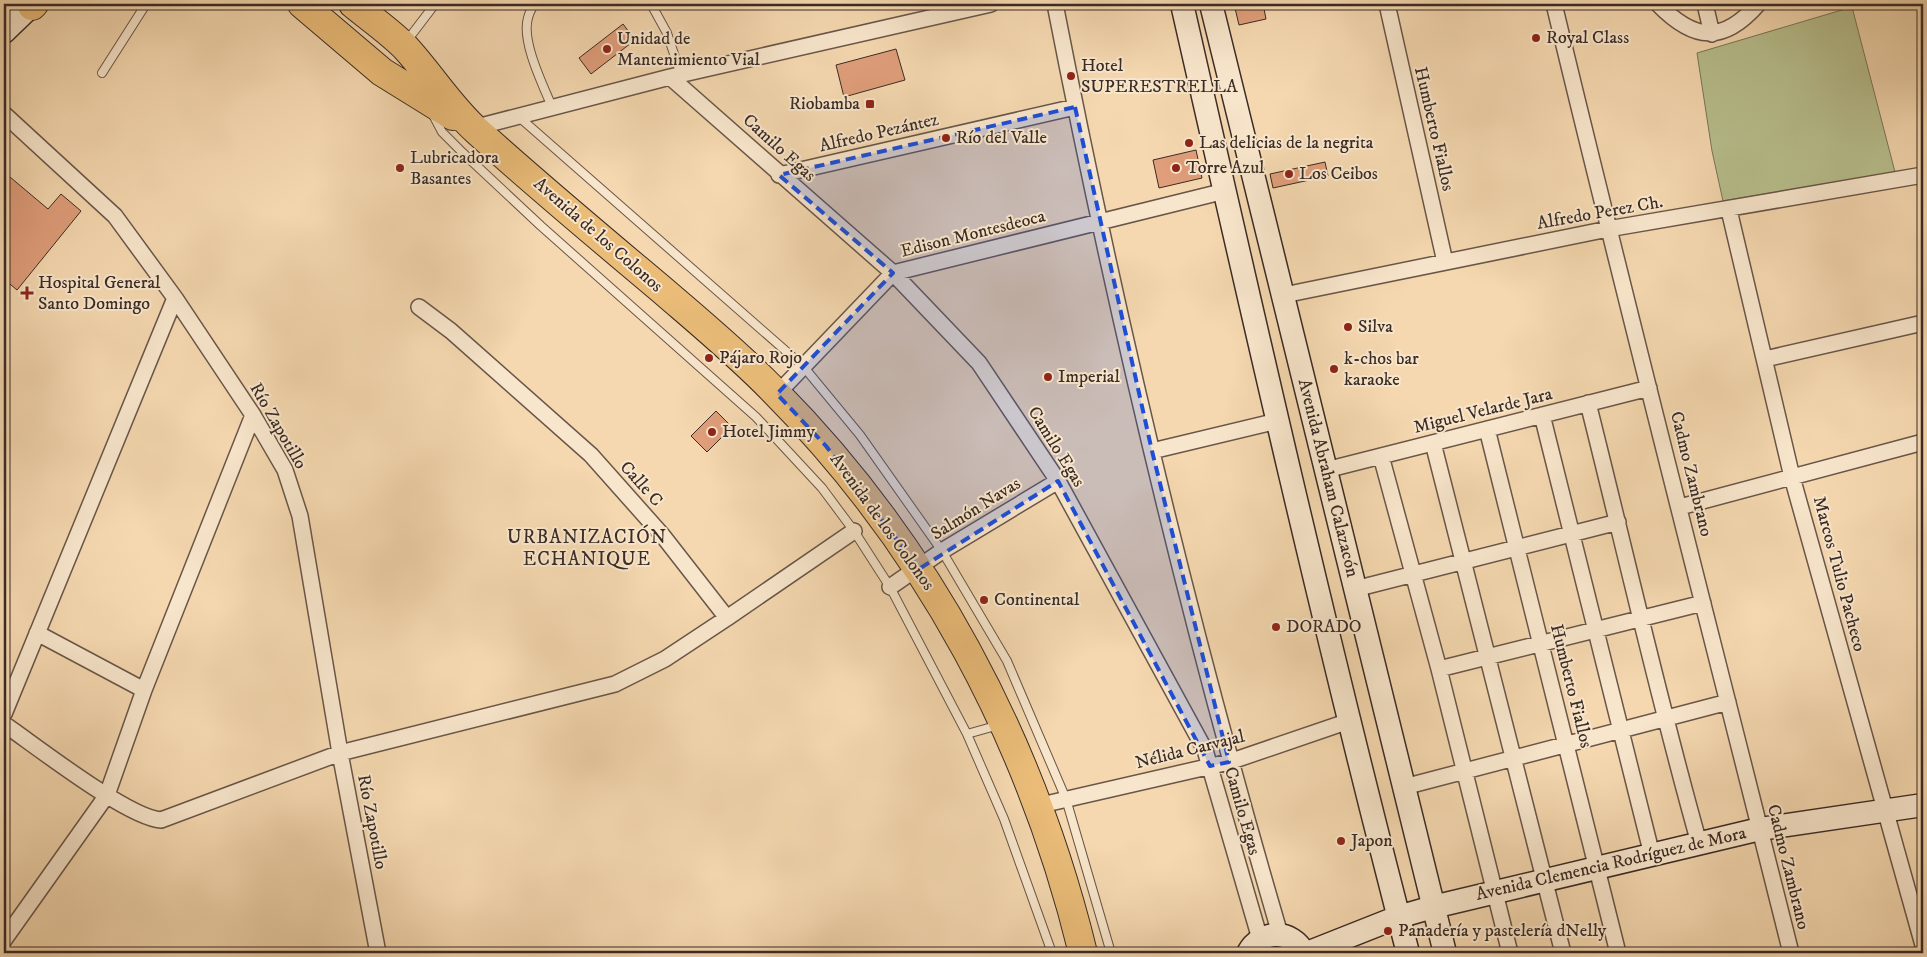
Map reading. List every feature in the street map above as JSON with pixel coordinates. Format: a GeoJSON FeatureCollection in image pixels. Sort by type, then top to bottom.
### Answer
{"type":"FeatureCollection","features":[{"type":"Feature","properties":{"kind":"highway","name":"Avenida de los Colonos"},"geometry":{"type":"LineString","coordinates":[[302,4],[382,72],[473,128]]}},
{"type":"Feature","properties":{"kind":"highway","name":"Avenida de los Colonos"},"geometry":{"type":"LineString","coordinates":[[353,4],[403,46],[473,128],[707,328],[777,394],[832,453],[874,505],[919,569],[953,624],[986,684],[1005,724],[1058,858],[1083,953]]}},
{"type":"Feature","properties":{"kind":"main road"},"geometry":{"type":"LineString","coordinates":[[4,32],[33,4]]}},
{"type":"Feature","properties":{"kind":"main road","name":"Avenida Abraham Calazacón"},"geometry":{"type":"LineString","coordinates":[[1182,4],[1277,421],[1349,721],[1408,953]]}},
{"type":"Feature","properties":{"kind":"main road","name":"Avenida Abraham Calazacón"},"geometry":{"type":"LineString","coordinates":[[1211,4],[1445,953]]}},
{"type":"Feature","properties":{"kind":"main road","name":"Avenida Clemencia Rodríguez de Mora"},"geometry":{"type":"LineString","coordinates":[[1306,953],[1398,917],[1598,867],[1760,829],[1923,805]]}},
{"type":"Feature","properties":{"kind":"main road"},"geometry":{"type":"LineString","coordinates":[[1263,942],[1295,941],[1306,953]]}},
{"type":"Feature","properties":{"kind":"street"},"geometry":{"type":"LineString","coordinates":[[473,128],[942,9],[992,4]]}},
{"type":"Feature","properties":{"kind":"street","name":"Camilo Egas"},"geometry":{"type":"LineString","coordinates":[[1055,4],[1075,108],[1152,451],[1229,762],[1263,942]]}},
{"type":"Feature","properties":{"kind":"street","name":"Humberto Fiallos"},"geometry":{"type":"LineString","coordinates":[[1386,4],[1446,262]]}},
{"type":"Feature","properties":{"kind":"street","name":"Cadmo Zambrano"},"geometry":{"type":"LineString","coordinates":[[1554,4],[1608,229],[1680,507],[1791,953]]}},
{"type":"Feature","properties":{"kind":"street"},"geometry":{"type":"LineString","coordinates":[[1658,4],[1672,19],[1692,31],[1712,34],[1728,30],[1758,4]]}},
{"type":"Feature","properties":{"kind":"street"},"geometry":{"type":"LineString","coordinates":[[1704,4],[1712,34]]}},
{"type":"Feature","properties":{"kind":"street","name":"Camilo Egas"},"geometry":{"type":"LineString","coordinates":[[676,76],[779,175],[893,273],[980,363],[1058,481],[1205,750],[1263,942]]}},
{"type":"Feature","properties":{"kind":"street","name":"Alfredo Pezántez"},"geometry":{"type":"LineString","coordinates":[[779,175],[1075,108]]}},
{"type":"Feature","properties":{"kind":"street","name":"Río Zapotillo"},"geometry":{"type":"LineString","coordinates":[[4,114],[115,216],[175,298],[253,415],[285,470],[300,516],[340,753],[378,953]]}},
{"type":"Feature","properties":{"kind":"street","name":"Alfredo Perez Ch."},"geometry":{"type":"LineString","coordinates":[[1284,295],[1608,229],[1729,210],[1923,175]]}},
{"type":"Feature","properties":{"kind":"street","name":"Edison Montesdeoca"},"geometry":{"type":"LineString","coordinates":[[777,394],[893,273],[1225,191]]}},
{"type":"Feature","properties":{"kind":"street","name":"Marcos Tulio Pacheco"},"geometry":{"type":"LineString","coordinates":[[1729,210],[1792,477],[1923,945]]}},
{"type":"Feature","properties":{"kind":"street"},"geometry":{"type":"LineString","coordinates":[[4,714],[175,298]]}},
{"type":"Feature","properties":{"kind":"street","name":"Calle C"},"geometry":{"type":"LineString","coordinates":[[420,307],[590,455],[663,536],[727,618]]}},
{"type":"Feature","properties":{"kind":"street"},"geometry":{"type":"LineString","coordinates":[[1765,359],[1923,323]]}},
{"type":"Feature","properties":{"kind":"street","name":"Miguel Velarde Jara"},"geometry":{"type":"LineString","coordinates":[[1326,470],[1649,388]]}},
{"type":"Feature","properties":{"kind":"street"},"geometry":{"type":"LineString","coordinates":[[1588,404],[1642,618],[1664,719],[1699,843]]}},
{"type":"Feature","properties":{"kind":"street"},"geometry":{"type":"LineString","coordinates":[[4,940],[106,795],[144,690],[253,415]]}},
{"type":"Feature","properties":{"kind":"street"},"geometry":{"type":"LineString","coordinates":[[1542,415],[1652,855]]}},
{"type":"Feature","properties":{"kind":"street"},"geometry":{"type":"LineString","coordinates":[[1152,451],[1277,421]]}},
{"type":"Feature","properties":{"kind":"street","name":"Humberto Fiallos"},"geometry":{"type":"LineString","coordinates":[[1487,429],[1618,953]]}},
{"type":"Feature","properties":{"kind":"street"},"geometry":{"type":"LineString","coordinates":[[1680,507],[1923,442]]}},
{"type":"Feature","properties":{"kind":"street"},"geometry":{"type":"LineString","coordinates":[[1432,443],[1563,953]]}},
{"type":"Feature","properties":{"kind":"street"},"geometry":{"type":"LineString","coordinates":[[1381,456],[1439,669],[1510,953]]}},
{"type":"Feature","properties":{"kind":"street","name":"Salmón Navas"},"geometry":{"type":"LineString","coordinates":[[890,587],[919,569],[942,551],[1058,481]]}},
{"type":"Feature","properties":{"kind":"street"},"geometry":{"type":"LineString","coordinates":[[1355,589],[1618,522]]}},
{"type":"Feature","properties":{"kind":"street"},"geometry":{"type":"LineString","coordinates":[[4,724],[106,795],[150,820],[161,820],[340,753],[615,684],[665,658],[854,532]]}},
{"type":"Feature","properties":{"kind":"street"},"geometry":{"type":"LineString","coordinates":[[1439,669],[1704,603]]}},
{"type":"Feature","properties":{"kind":"street"},"geometry":{"type":"LineString","coordinates":[[37,633],[144,690]]}},
{"type":"Feature","properties":{"kind":"street"},"geometry":{"type":"LineString","coordinates":[[1404,788],[1728,702]]}},
{"type":"Feature","properties":{"kind":"street","name":"Nélida Carvajal"},"geometry":{"type":"LineString","coordinates":[[1037,806],[1229,762],[1349,721]]}},
{"type":"Feature","properties":{"kind":"lane"},"geometry":{"type":"LineString","coordinates":[[102,73],[146,4]]}},
{"type":"Feature","properties":{"kind":"lane"},"geometry":{"type":"LineString","coordinates":[[403,46],[436,4]]}},
{"type":"Feature","properties":{"kind":"lane"},"geometry":{"type":"LineString","coordinates":[[534,4],[527,18],[528,44],[552,107]]}},
{"type":"Feature","properties":{"kind":"lane"},"geometry":{"type":"LineString","coordinates":[[651,4],[667,33],[676,76]]}},
{"type":"Feature","properties":{"kind":"lane"},"geometry":{"type":"LineString","coordinates":[[424,98],[442,132],[463,153],[541,226],[756,417],[822,488],[890,587],[967,734],[1007,828],[1052,953]]}},
{"type":"Feature","properties":{"kind":"lane"},"geometry":{"type":"LineString","coordinates":[[518,116],[803,366],[860,435],[942,551],[1007,661],[1066,799],[1111,953]]}},
{"type":"Feature","properties":{"kind":"lane"},"geometry":{"type":"LineString","coordinates":[[967,734],[1005,724]]}},
{"type":"Feature","properties":{"kind":"highlighted area"},"geometry":{"type":"Polygon","coordinates":[[[1075,107],[1152,451],[1229,762],[1210,766],[1058,481],[919,569],[826,446],[777,394],[893,273],[779,175],[1075,107]]]}},
{"type":"Feature","properties":{"kind":"green space"},"geometry":{"type":"Polygon","coordinates":[[[1852,7],[1895,172],[1723,201],[1712,151],[1697,53],[1852,7]]]}},
{"type":"Feature","properties":{"kind":"building"},"geometry":{"type":"Polygon","coordinates":[[[1234,4],[1263,4],[1266,19],[1239,25],[1234,4]]]}},
{"type":"Feature","properties":{"kind":"building","name":"Unidad de Mantenimiento Vial"},"geometry":{"type":"Polygon","coordinates":[[[623,24],[635,40],[591,74],[579,58],[623,24]]]}},
{"type":"Feature","properties":{"kind":"building"},"geometry":{"type":"Polygon","coordinates":[[[896,49],[905,80],[844,97],[836,65],[896,49]]]}},
{"type":"Feature","properties":{"kind":"building"},"geometry":{"type":"Polygon","coordinates":[[[1196,150],[1202,178],[1159,188],[1153,160],[1196,150]]]}},
{"type":"Feature","properties":{"kind":"building"},"geometry":{"type":"Polygon","coordinates":[[[1325,162],[1328,176],[1273,188],[1270,174],[1325,162]]]}},
{"type":"Feature","properties":{"kind":"building"},"geometry":{"type":"Polygon","coordinates":[[[4,172],[48,209],[61,194],[81,211],[17,290],[4,279],[4,172]]]}},
{"type":"Feature","properties":{"kind":"building","name":"Hotel Jimmy"},"geometry":{"type":"Polygon","coordinates":[[[716,411],[732,427],[707,452],[691,436],[716,411]]]}},
{"type":"Feature","properties":{"kind":"place","name":"Royal Class"},"geometry":{"type":"Point","coordinates":[1536,38]}},
{"type":"Feature","properties":{"kind":"place","name":"Unidad de Mantenimiento Vial"},"geometry":{"type":"Point","coordinates":[607,49]}},
{"type":"Feature","properties":{"kind":"place","name":"Hotel SUPERESTRELLA"},"geometry":{"type":"Point","coordinates":[1071,76]}},
{"type":"Feature","properties":{"kind":"place","name":"Riobamba"},"geometry":{"type":"Point","coordinates":[870,104]}},
{"type":"Feature","properties":{"kind":"place","name":"Río del Valle"},"geometry":{"type":"Point","coordinates":[946,138]}},
{"type":"Feature","properties":{"kind":"place","name":"Las delicias de la negrita"},"geometry":{"type":"Point","coordinates":[1189,143]}},
{"type":"Feature","properties":{"kind":"place","name":"Lubricadora Basantes"},"geometry":{"type":"Point","coordinates":[400,168]}},
{"type":"Feature","properties":{"kind":"place","name":"Torre Azul"},"geometry":{"type":"Point","coordinates":[1176,168]}},
{"type":"Feature","properties":{"kind":"place","name":"Los Ceibos"},"geometry":{"type":"Point","coordinates":[1289,174]}},
{"type":"Feature","properties":{"kind":"place","name":"Hospital General Santo Domingo"},"geometry":{"type":"Point","coordinates":[27,293]}},
{"type":"Feature","properties":{"kind":"place","name":"Silva"},"geometry":{"type":"Point","coordinates":[1348,327]}},
{"type":"Feature","properties":{"kind":"place","name":"Pájaro Rojo"},"geometry":{"type":"Point","coordinates":[709,358]}},
{"type":"Feature","properties":{"kind":"place","name":"k-chos bar karaoke"},"geometry":{"type":"Point","coordinates":[1334,369]}},
{"type":"Feature","properties":{"kind":"place","name":"Imperial"},"geometry":{"type":"Point","coordinates":[1048,377]}},
{"type":"Feature","properties":{"kind":"place","name":"Hotel Jimmy"},"geometry":{"type":"Point","coordinates":[712,432]}},
{"type":"Feature","properties":{"kind":"place","name":"Continental"},"geometry":{"type":"Point","coordinates":[984,600]}},
{"type":"Feature","properties":{"kind":"place","name":"DORADO"},"geometry":{"type":"Point","coordinates":[1276,627]}},
{"type":"Feature","properties":{"kind":"place","name":"Japon"},"geometry":{"type":"Point","coordinates":[1341,841]}},
{"type":"Feature","properties":{"kind":"place","name":"Panadería y pastelería dNelly"},"geometry":{"type":"Point","coordinates":[1388,931]}},
{"type":"Feature","properties":{"kind":"district","name":"URBANIZACIÓN ECHANIQUE"},"geometry":{"type":"Point","coordinates":[587,548]}}]}
